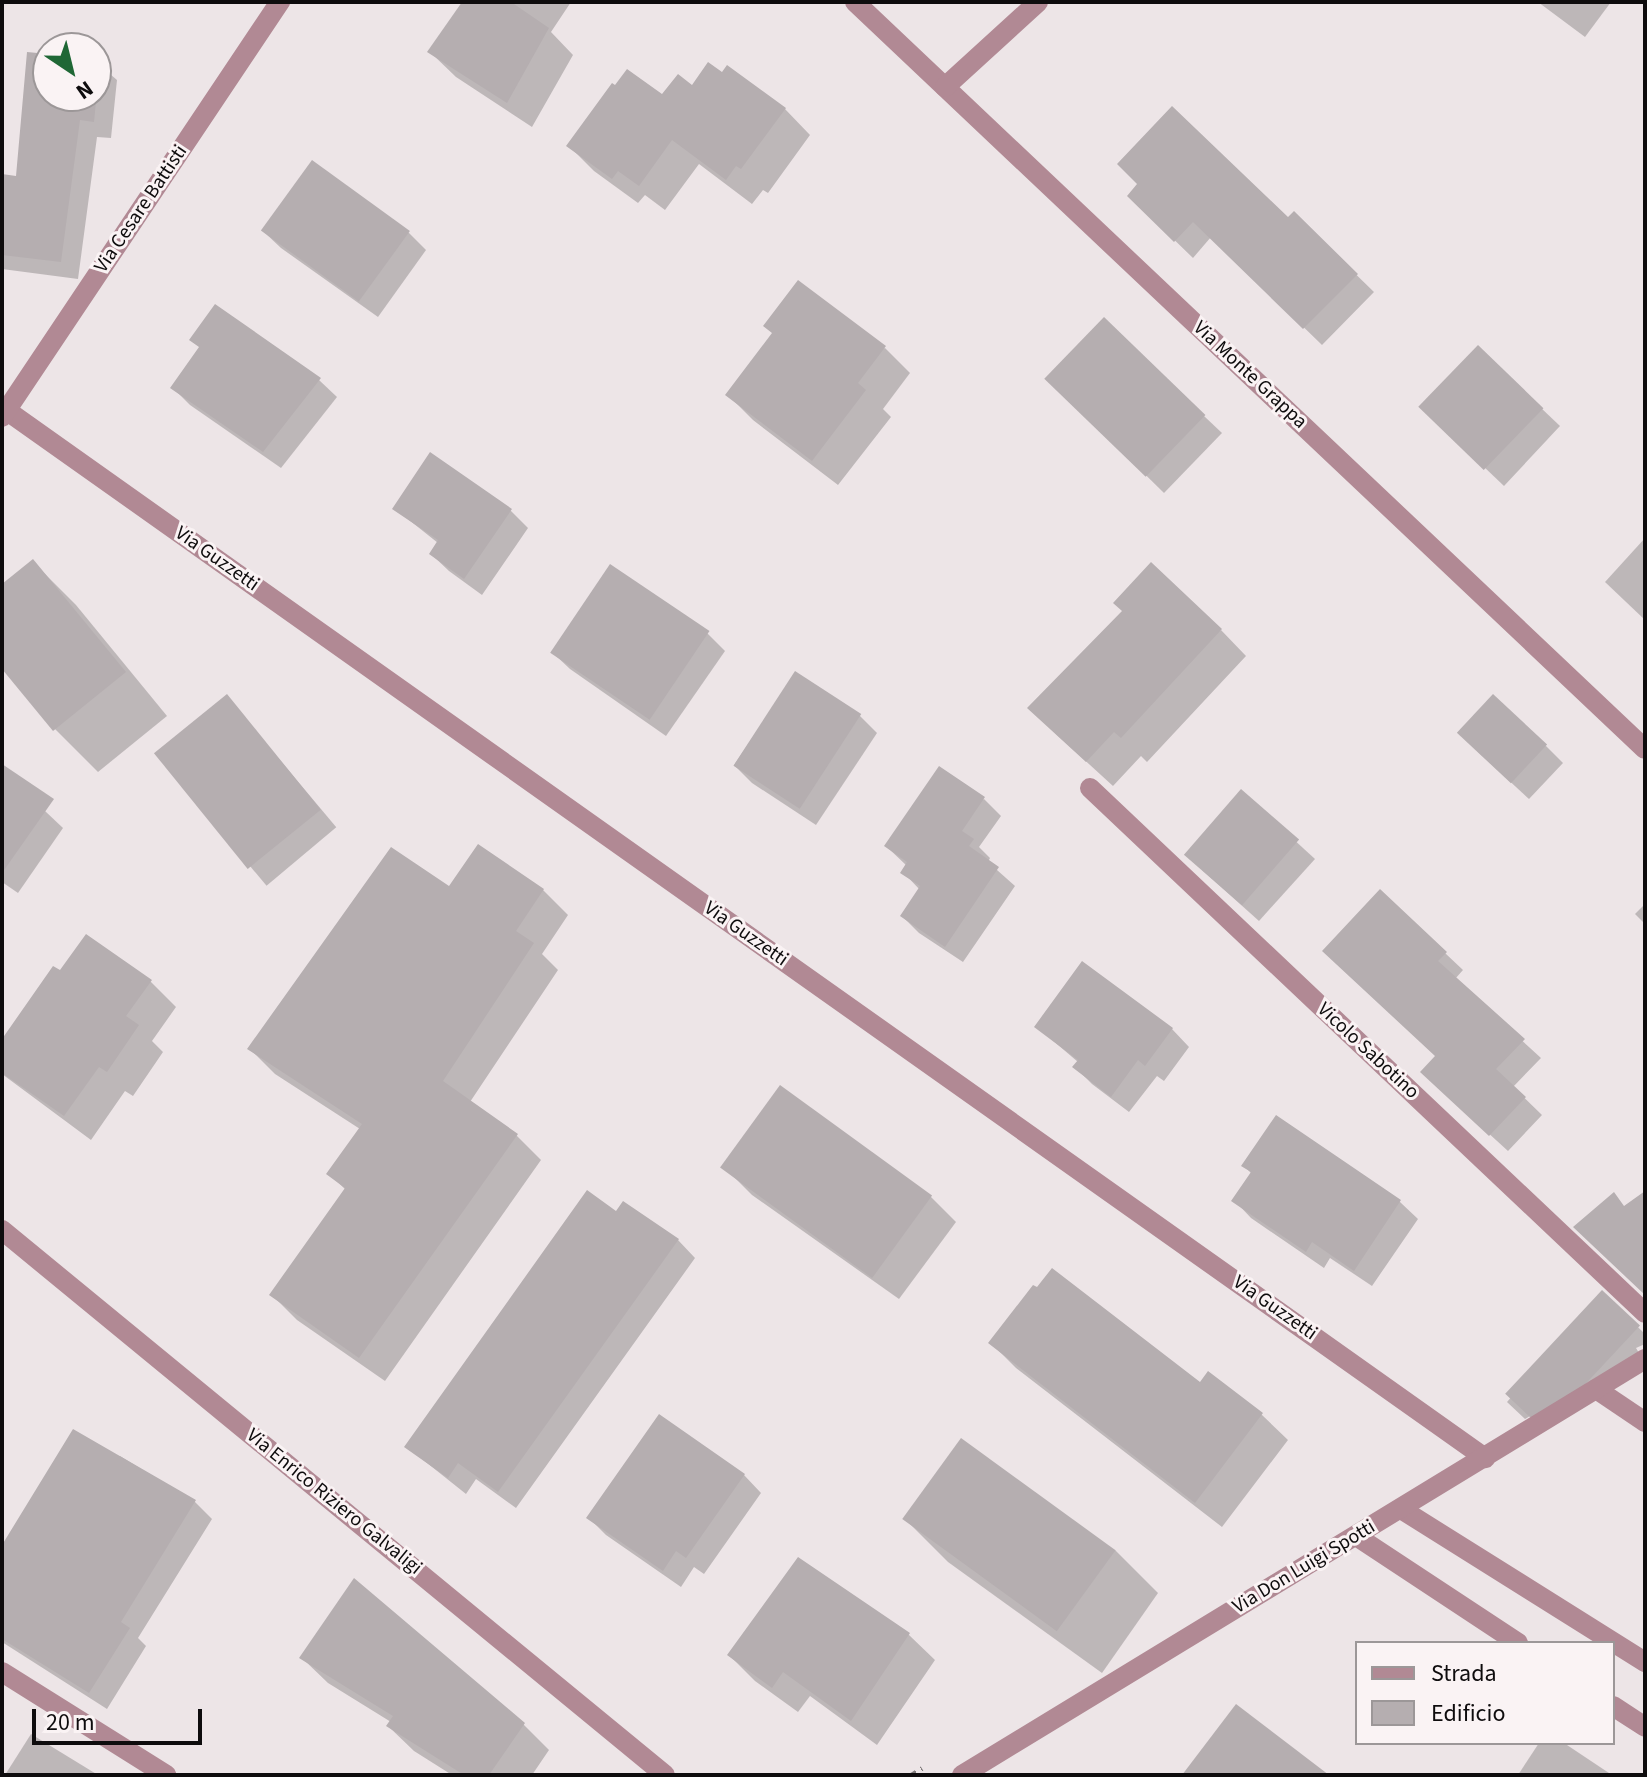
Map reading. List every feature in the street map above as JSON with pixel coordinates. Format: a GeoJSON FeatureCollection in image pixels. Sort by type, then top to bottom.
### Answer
{"type":"FeatureCollection","features":[{"type":"Feature","properties":{"kind":"street","name":"Via Cesare Battisti"},"geometry":{"type":"LineString","coordinates":[[4,413],[280,2]]}},
{"type":"Feature","properties":{"kind":"street","name":"Via Monte Grappa"},"geometry":{"type":"LineString","coordinates":[[855,2],[1645,749]]}},
{"type":"Feature","properties":{"kind":"street"},"geometry":{"type":"LineString","coordinates":[[945,87],[1038,2]]}},
{"type":"Feature","properties":{"kind":"street","name":"Via Guzzetti"},"geometry":{"type":"LineString","coordinates":[[4,413],[1485,1458]]}},
{"type":"Feature","properties":{"kind":"street","name":"Vicolo Sabotino"},"geometry":{"type":"LineString","coordinates":[[1090,788],[1645,1313]]}},
{"type":"Feature","properties":{"kind":"street","name":"Via Enrico Riziero Galvaligi"},"geometry":{"type":"LineString","coordinates":[[2,1230],[665,1775]]}},
{"type":"Feature","properties":{"kind":"street","name":"Via Don Luigi Spotti"},"geometry":{"type":"LineString","coordinates":[[962,1775],[1645,1359]]}},
{"type":"Feature","properties":{"kind":"street"},"geometry":{"type":"LineString","coordinates":[[1596,1389],[1645,1422]]}},
{"type":"Feature","properties":{"kind":"street"},"geometry":{"type":"LineString","coordinates":[[1401,1509],[1612,1641]]}},
{"type":"Feature","properties":{"kind":"street"},"geometry":{"type":"LineString","coordinates":[[1356,1536],[1515,1641]]}},
{"type":"Feature","properties":{"kind":"street"},"geometry":{"type":"LineString","coordinates":[[1615,1643],[1645,1662]]}},
{"type":"Feature","properties":{"kind":"street"},"geometry":{"type":"LineString","coordinates":[[2,1672],[166,1775]]}},
{"type":"Feature","properties":{"kind":"street"},"geometry":{"type":"LineString","coordinates":[[1615,1707],[1645,1727]]}},
{"type":"Feature","properties":{"kind":"building"},"geometry":{"type":"Polygon","coordinates":[[[462,2],[511,2],[549,28],[507,103],[427,52],[462,2]]]}},
{"type":"Feature","properties":{"kind":"building"},"geometry":{"type":"Polygon","coordinates":[[[27,52],[32,52],[32,112],[95,112],[94,122],[80,120],[61,262],[2,255],[2,174],[16,176],[27,52]]]}},
{"type":"Feature","properties":{"kind":"building"},"geometry":{"type":"Polygon","coordinates":[[[708,62],[722,72],[727,65],[786,108],[741,169],[736,166],[726,180],[672,140],[639,186],[618,171],[612,179],[566,146],[612,83],[615,85],[627,69],[662,94],[678,74],[692,85],[708,62]]]}},
{"type":"Feature","properties":{"kind":"building"},"geometry":{"type":"Polygon","coordinates":[[[1172,106],[1288,217],[1294,211],[1358,274],[1303,329],[1193,222],[1174,242],[1127,196],[1137,184],[1117,164],[1172,106]]]}},
{"type":"Feature","properties":{"kind":"building"},"geometry":{"type":"Polygon","coordinates":[[[312,160],[410,231],[359,302],[261,230],[312,160]]]}},
{"type":"Feature","properties":{"kind":"building"},"geometry":{"type":"Polygon","coordinates":[[[798,280],[886,346],[858,383],[866,390],[812,461],[725,395],[772,333],[763,326],[798,280]]]}},
{"type":"Feature","properties":{"kind":"building"},"geometry":{"type":"Polygon","coordinates":[[[215,304],[321,378],[263,452],[170,388],[199,347],[189,340],[215,304]]]}},
{"type":"Feature","properties":{"kind":"building"},"geometry":{"type":"Polygon","coordinates":[[[1104,317],[1205,415],[1146,477],[1044,379],[1104,317]]]}},
{"type":"Feature","properties":{"kind":"building"},"geometry":{"type":"Polygon","coordinates":[[[1478,345],[1543,408],[1484,470],[1418,407],[1478,345]]]}},
{"type":"Feature","properties":{"kind":"building"},"geometry":{"type":"Polygon","coordinates":[[[430,452],[512,509],[464,579],[429,554],[438,540],[392,509],[430,452]]]}},
{"type":"Feature","properties":{"kind":"building"},"geometry":{"type":"Polygon","coordinates":[[[33,559],[126,672],[53,731],[2,669],[2,584],[33,559]]]}},
{"type":"Feature","properties":{"kind":"building"},"geometry":{"type":"Polygon","coordinates":[[[1151,562],[1222,629],[1121,738],[1114,732],[1086,762],[1027,708],[1122,611],[1113,603],[1151,562]]]}},
{"type":"Feature","properties":{"kind":"building"},"geometry":{"type":"Polygon","coordinates":[[[610,564],[709,631],[650,720],[550,653],[610,564]]]}},
{"type":"Feature","properties":{"kind":"building"},"geometry":{"type":"Polygon","coordinates":[[[795,671],[861,714],[800,809],[733,766],[795,671]]]}},
{"type":"Feature","properties":{"kind":"building"},"geometry":{"type":"Polygon","coordinates":[[[227,694],[321,810],[248,869],[154,753],[227,694]]]}},
{"type":"Feature","properties":{"kind":"building"},"geometry":{"type":"Polygon","coordinates":[[[1493,694],[1547,744],[1511,783],[1457,733],[1493,694]]]}},
{"type":"Feature","properties":{"kind":"building"},"geometry":{"type":"Polygon","coordinates":[[[2,764],[54,799],[2,873],[2,764]]]}},
{"type":"Feature","properties":{"kind":"building"},"geometry":{"type":"Polygon","coordinates":[[[939,766],[985,797],[962,831],[974,839],[969,846],[999,867],[945,947],[900,916],[920,886],[900,873],[907,862],[884,846],[939,766]]]}},
{"type":"Feature","properties":{"kind":"building"},"geometry":{"type":"Polygon","coordinates":[[[1241,789],[1299,840],[1242,905],[1184,855],[1241,789]]]}},
{"type":"Feature","properties":{"kind":"building"},"geometry":{"type":"Polygon","coordinates":[[[478,844],[544,889],[516,931],[534,943],[443,1081],[518,1134],[359,1358],[269,1295],[345,1188],[326,1174],[362,1124],[247,1049],[391,847],[449,886],[478,844]]]}},
{"type":"Feature","properties":{"kind":"building"},"geometry":{"type":"Polygon","coordinates":[[[1380,889],[1447,952],[1438,961],[1525,1039],[1496,1069],[1526,1097],[1489,1136],[1420,1072],[1435,1056],[1322,951],[1380,889]]]}},
{"type":"Feature","properties":{"kind":"building"},"geometry":{"type":"Polygon","coordinates":[[[86,934],[152,980],[126,1016],[139,1025],[107,1072],[99,1067],[64,1116],[2,1073],[2,1039],[53,966],[60,970],[86,934]]]}},
{"type":"Feature","properties":{"kind":"building"},"geometry":{"type":"Polygon","coordinates":[[[1082,961],[1173,1028],[1145,1066],[1138,1060],[1111,1097],[1072,1067],[1078,1060],[1034,1027],[1082,961]]]}},
{"type":"Feature","properties":{"kind":"building"},"geometry":{"type":"Polygon","coordinates":[[[780,1085],[932,1196],[872,1278],[720,1168],[780,1085]]]}},
{"type":"Feature","properties":{"kind":"building"},"geometry":{"type":"Polygon","coordinates":[[[1276,1115],[1401,1200],[1354,1271],[1312,1242],[1306,1252],[1231,1201],[1251,1172],[1241,1166],[1276,1115]]]}},
{"type":"Feature","properties":{"kind":"building"},"geometry":{"type":"Polygon","coordinates":[[[587,1190],[616,1211],[623,1201],[679,1239],[498,1492],[458,1463],[448,1478],[404,1447],[587,1190]]]}},
{"type":"Feature","properties":{"kind":"building"},"geometry":{"type":"Polygon","coordinates":[[[1645,1191],[1645,1295],[1573,1227],[1614,1192],[1624,1206],[1645,1191]]]}},
{"type":"Feature","properties":{"kind":"building"},"geometry":{"type":"Polygon","coordinates":[[[1052,1268],[1200,1382],[1208,1371],[1263,1413],[1195,1503],[988,1343],[1033,1285],[1037,1287],[1052,1268]]]}},
{"type":"Feature","properties":{"kind":"building"},"geometry":{"type":"Polygon","coordinates":[[[1602,1290],[1640,1325],[1543,1429],[1505,1394],[1602,1290]]]}},
{"type":"Feature","properties":{"kind":"building"},"geometry":{"type":"Polygon","coordinates":[[[659,1414],[745,1474],[686,1558],[676,1551],[663,1571],[586,1518],[659,1414]]]}},
{"type":"Feature","properties":{"kind":"building"},"geometry":{"type":"Polygon","coordinates":[[[73,1429],[196,1500],[121,1622],[130,1628],[89,1693],[2,1639],[2,1545],[73,1429]]]}},
{"type":"Feature","properties":{"kind":"building"},"geometry":{"type":"Polygon","coordinates":[[[961,1438],[1116,1550],[1057,1631],[902,1519],[961,1438]]]}},
{"type":"Feature","properties":{"kind":"building"},"geometry":{"type":"Polygon","coordinates":[[[798,1557],[910,1633],[851,1721],[783,1672],[772,1688],[727,1655],[798,1557]]]}},
{"type":"Feature","properties":{"kind":"building"},"geometry":{"type":"Polygon","coordinates":[[[354,1578],[525,1723],[489,1775],[464,1775],[386,1726],[393,1716],[299,1658],[354,1578]]]}},
{"type":"Feature","properties":{"kind":"building"},"geometry":{"type":"Polygon","coordinates":[[[1236,1704],[1329,1775],[1182,1775],[1236,1704]]]}}]}
